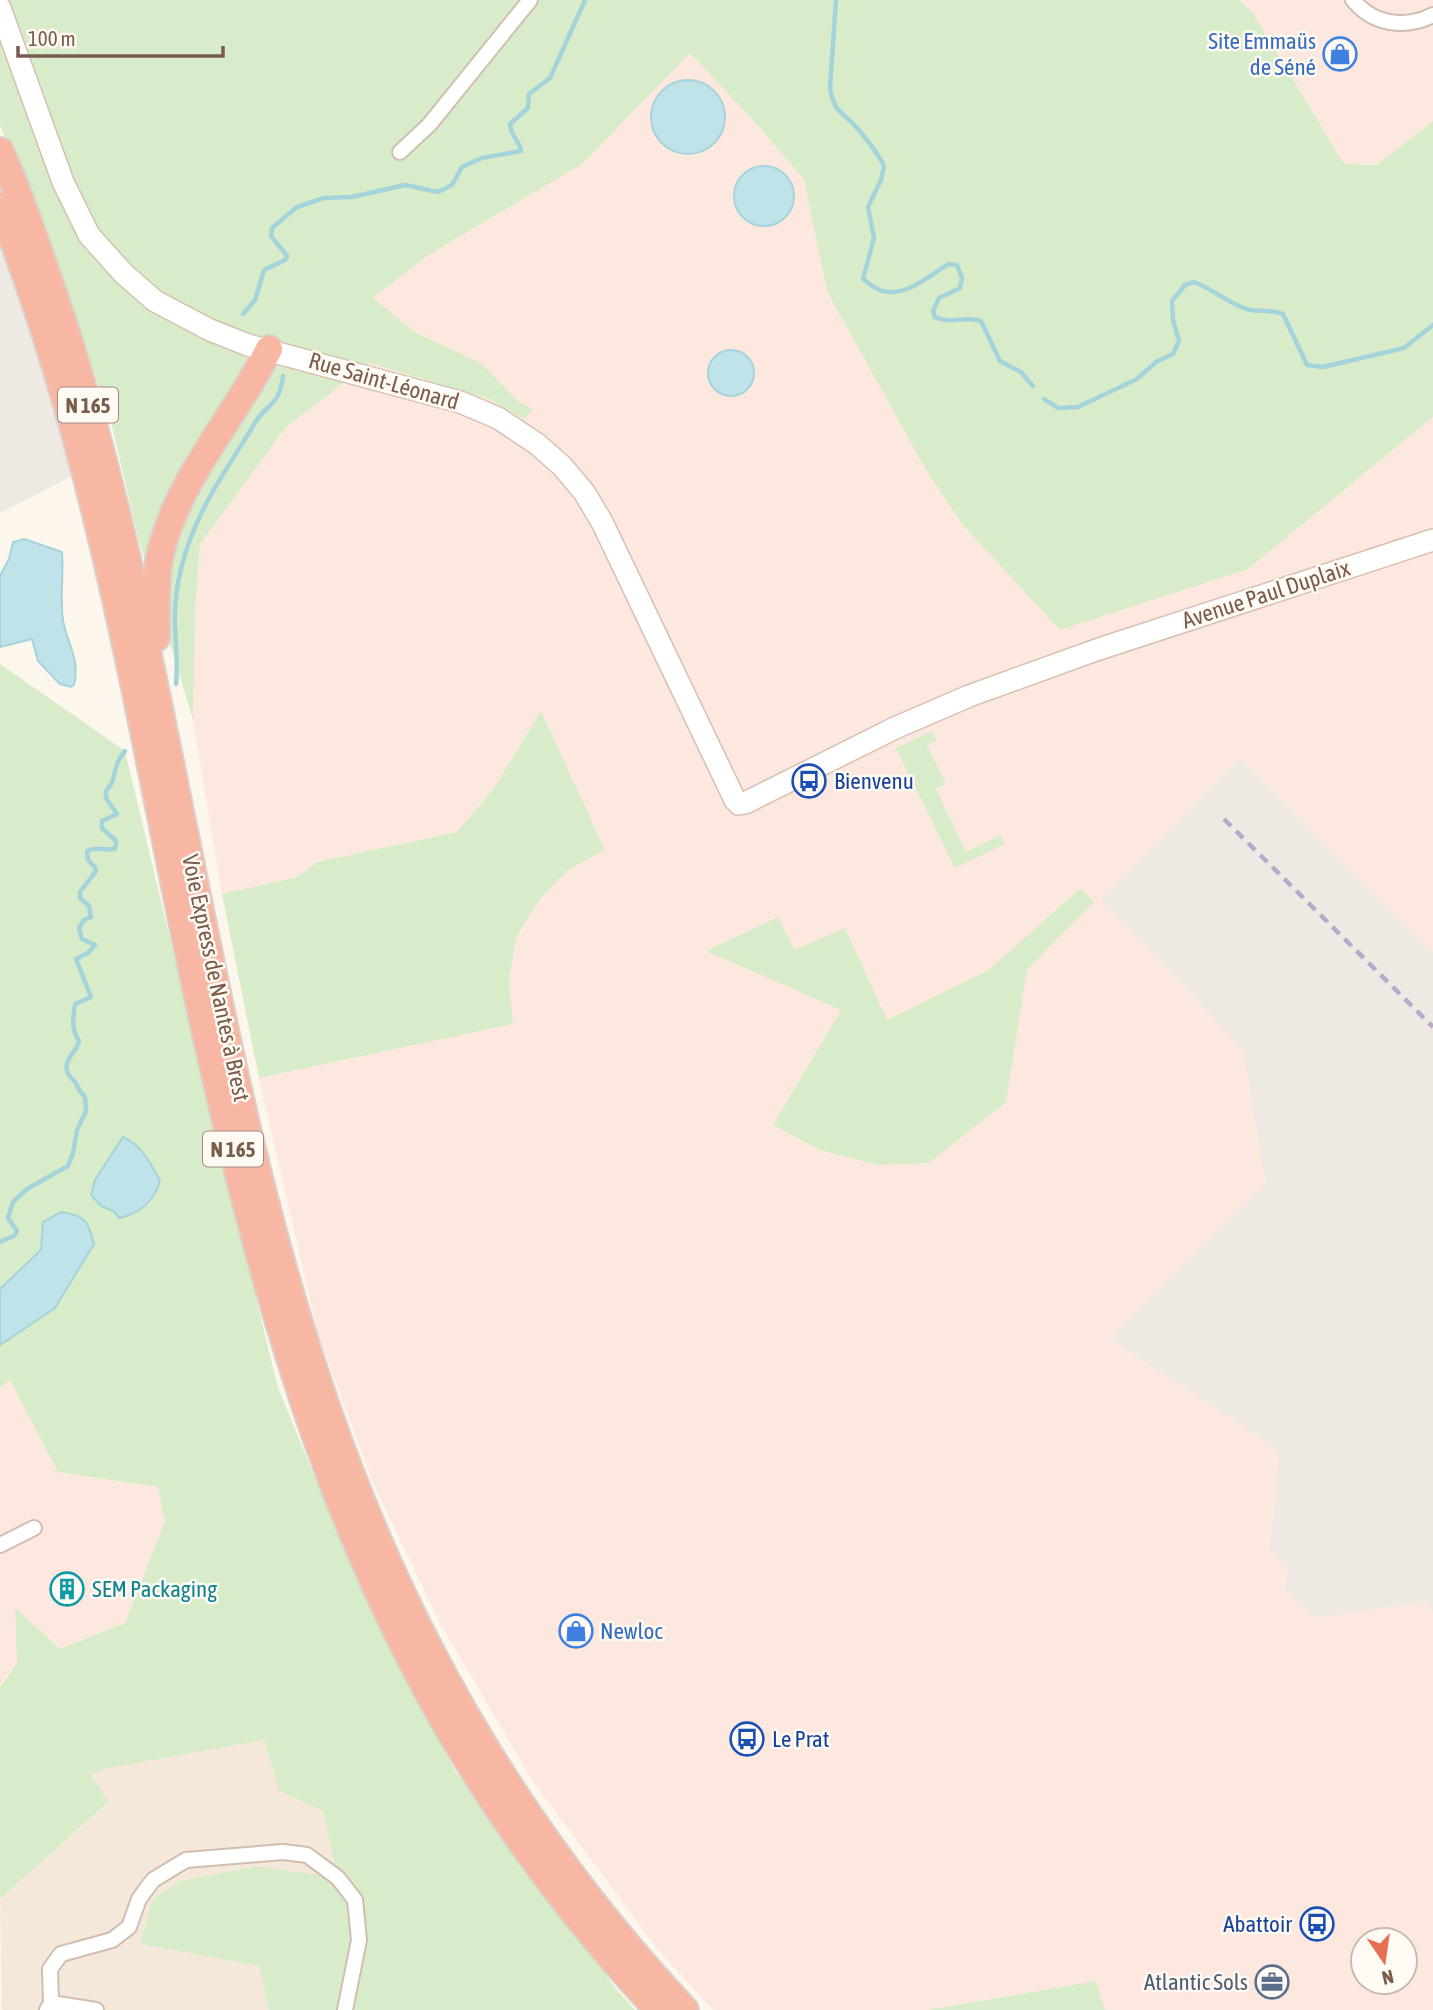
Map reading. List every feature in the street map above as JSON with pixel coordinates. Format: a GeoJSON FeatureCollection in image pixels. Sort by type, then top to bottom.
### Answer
{"type":"FeatureCollection","features":[{"type":"Feature","properties":{"kind":"highway","name":"Voie Express de Nantes à Brest"},"geometry":{"type":"LineString","coordinates":[[0,151],[40,254],[76,363],[121,529],[218,993],[269,1214],[317,1378],[363,1504],[391,1572],[426,1645],[457,1702],[517,1800],[596,1908],[685,2010]]}},
{"type":"Feature","properties":{"kind":"highway","name":"Voie Express de Nantes à Brest"},"geometry":{"type":"LineString","coordinates":[[0,206],[50,346],[87,478],[114,593],[225,1117],[267,1280],[325,1462],[373,1580],[408,1654],[470,1764],[572,1911],[657,2010]]}},
{"type":"Feature","properties":{"kind":"highway"},"geometry":{"type":"LineString","coordinates":[[151,667],[156,637],[156,592],[161,550],[172,517],[186,486],[256,375],[269,349]]}},
{"type":"Feature","properties":{"kind":"main road","name":"Rue Saint-Léonard"},"geometry":{"type":"LineString","coordinates":[[0,8],[63,182],[89,235],[122,273],[155,301],[210,330],[248,345],[460,402],[498,418],[537,444],[562,466],[584,492],[602,522],[739,804]]}},
{"type":"Feature","properties":{"kind":"main road","name":"Avenue Paul Duplaix"},"geometry":{"type":"LineString","coordinates":[[739,804],[895,728],[968,696],[1099,649],[1433,540]]}},
{"type":"Feature","properties":{"kind":"street"},"geometry":{"type":"LineString","coordinates":[[400,152],[429,125],[530,0]]}},
{"type":"Feature","properties":{"kind":"street"},"geometry":{"type":"LineString","coordinates":[[1353,0],[1378,19],[1393,23],[1409,23],[1433,15]]}},
{"type":"Feature","properties":{"kind":"street"},"geometry":{"type":"LineString","coordinates":[[0,1545],[34,1528]]}},
{"type":"Feature","properties":{"kind":"street"},"geometry":{"type":"LineString","coordinates":[[96,2010],[49,2006],[50,1969],[61,1954],[112,1940],[129,1927],[139,1899],[153,1880],[186,1860],[283,1852],[307,1855],[338,1878],[355,1900],[359,1940],[345,2010]]}},
{"type":"Feature","properties":{"kind":"shaded area"},"geometry":{"type":"Polygon","coordinates":[[[1239,0],[1433,0],[1433,121],[1377,165],[1343,164],[1253,13],[1239,0]]]}},
{"type":"Feature","properties":{"kind":"shaded area"},"geometry":{"type":"Polygon","coordinates":[[[690,52],[804,180],[827,291],[1248,569],[1433,417],[1433,2010],[1105,2010],[1096,1981],[927,2010],[713,2010],[658,1950],[532,1780],[439,1621],[374,1485],[319,1338],[259,1078],[513,1024],[509,981],[516,938],[539,900],[568,870],[605,850],[541,712],[494,788],[457,832],[317,862],[297,877],[222,894],[193,720],[195,611],[200,544],[286,427],[370,363],[489,399],[524,419],[532,409],[519,402],[481,363],[416,333],[372,298],[427,256],[582,164],[690,52]]]}},
{"type":"Feature","properties":{"kind":"shaded area"},"geometry":{"type":"Polygon","coordinates":[[[0,241],[35,334],[74,475],[0,513],[0,241]]]}},
{"type":"Feature","properties":{"kind":"shaded area"},"geometry":{"type":"Polygon","coordinates":[[[1240,758],[1433,953],[1433,1611],[1423,1602],[1315,1618],[1285,1588],[1289,1568],[1270,1550],[1279,1456],[1260,1437],[1109,1338],[1266,1184],[1243,1049],[1101,899],[1240,758]]]}},
{"type":"Feature","properties":{"kind":"shaded area"},"geometry":{"type":"Polygon","coordinates":[[[10,1379],[58,1472],[158,1487],[165,1521],[125,1623],[60,1649],[15,1609],[17,1663],[0,1688],[0,1387],[10,1379]]]}},
{"type":"Feature","properties":{"kind":"shaded area"},"geometry":{"type":"Polygon","coordinates":[[[264,1740],[279,1791],[323,1811],[334,1861],[321,1875],[255,1866],[180,1881],[152,1900],[140,1944],[259,1966],[269,2010],[2,2010],[0,1899],[109,1803],[91,1775],[104,1769],[264,1740]]]}},
{"type":"Feature","properties":{"kind":"green space"},"geometry":{"type":"Polygon","coordinates":[[[0,0],[1239,0],[1253,13],[1344,164],[1377,165],[1433,121],[1433,417],[1248,569],[1060,630],[962,524],[924,466],[827,291],[804,180],[762,130],[690,53],[582,164],[427,256],[373,298],[416,333],[481,363],[519,402],[533,409],[524,419],[489,399],[370,363],[286,427],[200,544],[195,611],[193,720],[139,541],[112,426],[52,247],[0,126],[0,0]]]}},
{"type":"Feature","properties":{"kind":"green space"},"geometry":{"type":"Polygon","coordinates":[[[0,664],[125,751],[277,1385],[355,1576],[455,1771],[617,1990],[635,2010],[269,2010],[259,1966],[140,1944],[152,1900],[180,1881],[256,1866],[321,1875],[334,1861],[323,1811],[279,1791],[264,1740],[104,1769],[91,1775],[109,1802],[0,1899],[0,1688],[17,1663],[15,1608],[60,1649],[125,1623],[165,1521],[158,1487],[58,1472],[10,1380],[0,1387],[0,1345],[55,1308],[41,1250],[0,1289],[0,664]],[[123,1137],[95,1180],[120,1218],[151,1163],[133,1141],[123,1137]]]}},
{"type":"Feature","properties":{"kind":"green space"},"geometry":{"type":"Polygon","coordinates":[[[541,711],[605,850],[568,870],[539,900],[516,938],[509,981],[513,1024],[259,1078],[222,894],[297,877],[317,862],[457,832],[494,788],[541,711]]]}},
{"type":"Feature","properties":{"kind":"green space"},"geometry":{"type":"Polygon","coordinates":[[[932,731],[936,740],[927,745],[946,784],[936,789],[966,852],[1000,835],[1005,844],[955,868],[896,748],[932,731]]]}},
{"type":"Feature","properties":{"kind":"green space"},"geometry":{"type":"Polygon","coordinates":[[[1081,888],[1094,902],[1027,970],[1006,1102],[929,1163],[878,1165],[820,1150],[773,1125],[841,1010],[706,951],[778,917],[794,950],[845,928],[887,1020],[987,971],[1081,888]]]}},
{"type":"Feature","properties":{"kind":"green space"},"geometry":{"type":"Polygon","coordinates":[[[1096,1981],[1105,2010],[927,2010],[1096,1981]]]}},
{"type":"Feature","properties":{"kind":"water"},"geometry":{"type":"Polygon","coordinates":[[[688,80],[709,86],[719,96],[725,117],[719,138],[709,148],[688,154],[667,148],[657,138],[651,117],[657,96],[667,86],[688,80]]]}},
{"type":"Feature","properties":{"kind":"water"},"geometry":{"type":"Polygon","coordinates":[[[764,166],[781,171],[789,179],[794,196],[789,213],[781,221],[764,226],[747,221],[739,213],[734,196],[739,179],[747,171],[764,166]]]}},
{"type":"Feature","properties":{"kind":"water"},"geometry":{"type":"Polygon","coordinates":[[[731,350],[747,357],[754,373],[747,389],[731,396],[715,389],[708,373],[715,357],[731,350]]]}},
{"type":"Feature","properties":{"kind":"water"},"geometry":{"type":"Polygon","coordinates":[[[24,539],[62,552],[63,618],[76,669],[74,685],[71,687],[60,684],[38,661],[32,639],[0,647],[0,576],[9,559],[13,542],[24,539]]]}},
{"type":"Feature","properties":{"kind":"water"},"geometry":{"type":"Polygon","coordinates":[[[123,1137],[140,1150],[160,1181],[145,1206],[119,1218],[115,1212],[101,1206],[91,1195],[95,1180],[123,1137]]]}},
{"type":"Feature","properties":{"kind":"water"},"geometry":{"type":"Polygon","coordinates":[[[61,1212],[76,1215],[85,1221],[94,1244],[55,1308],[0,1345],[0,1289],[41,1250],[43,1222],[61,1212]]]}},
{"type":"Feature","properties":{"kind":"waterway"},"geometry":{"type":"LineString","coordinates":[[243,314],[255,300],[264,270],[285,260],[287,256],[271,236],[272,228],[297,207],[324,198],[352,197],[405,185],[438,192],[452,185],[462,167],[482,158],[521,151],[510,124],[528,108],[529,94],[550,78],[585,0]]}},
{"type":"Feature","properties":{"kind":"waterway"},"geometry":{"type":"LineString","coordinates":[[836,0],[830,88],[832,96],[840,112],[876,151],[884,166],[881,180],[868,207],[874,238],[863,279],[882,291],[901,291],[918,284],[949,264],[957,265],[962,278],[960,288],[939,298],[933,311],[935,317],[981,321],[1000,361],[1021,372],[1033,386]]}},
{"type":"Feature","properties":{"kind":"waterway"},"geometry":{"type":"LineString","coordinates":[[1044,399],[1058,408],[1078,407],[1137,379],[1156,362],[1173,354],[1179,341],[1173,320],[1172,301],[1185,285],[1194,282],[1242,308],[1283,314],[1307,365],[1323,367],[1404,348],[1433,325]]}},
{"type":"Feature","properties":{"kind":"waterway"},"geometry":{"type":"LineString","coordinates":[[176,684],[176,597],[190,539],[221,477],[258,418],[278,395],[283,376]]}},
{"type":"Feature","properties":{"kind":"waterway"},"geometry":{"type":"LineString","coordinates":[[0,1242],[14,1236],[17,1231],[8,1218],[13,1202],[27,1189],[68,1166],[77,1130],[86,1111],[85,1097],[69,1076],[67,1068],[68,1060],[79,1041],[73,1018],[75,1004],[91,997],[76,959],[88,953],[95,945],[82,939],[79,928],[84,920],[91,917],[89,906],[80,898],[80,892],[96,871],[88,860],[87,851],[115,849],[116,841],[102,828],[102,821],[117,814],[106,798],[106,791],[125,751]]}},
{"type":"Feature","properties":{"kind":"railway"},"geometry":{"type":"LineString","coordinates":[[1224,819],[1433,1027]]}},
{"type":"Feature","properties":{"kind":"place","name":"Site Emmaüs de Séné"},"geometry":{"type":"Point","coordinates":[1340,54]}},
{"type":"Feature","properties":{"kind":"place","name":"Bienvenu"},"geometry":{"type":"Point","coordinates":[809,781]}},
{"type":"Feature","properties":{"kind":"place","name":"SEM Packaging"},"geometry":{"type":"Point","coordinates":[67,1589]}},
{"type":"Feature","properties":{"kind":"place","name":"Newloc"},"geometry":{"type":"Point","coordinates":[576,1631]}},
{"type":"Feature","properties":{"kind":"place","name":"Le Prat"},"geometry":{"type":"Point","coordinates":[747,1739]}},
{"type":"Feature","properties":{"kind":"place","name":"Abattoir"},"geometry":{"type":"Point","coordinates":[1317,1924]}},
{"type":"Feature","properties":{"kind":"place","name":"Atlantic Sols"},"geometry":{"type":"Point","coordinates":[1272,1982]}}]}
